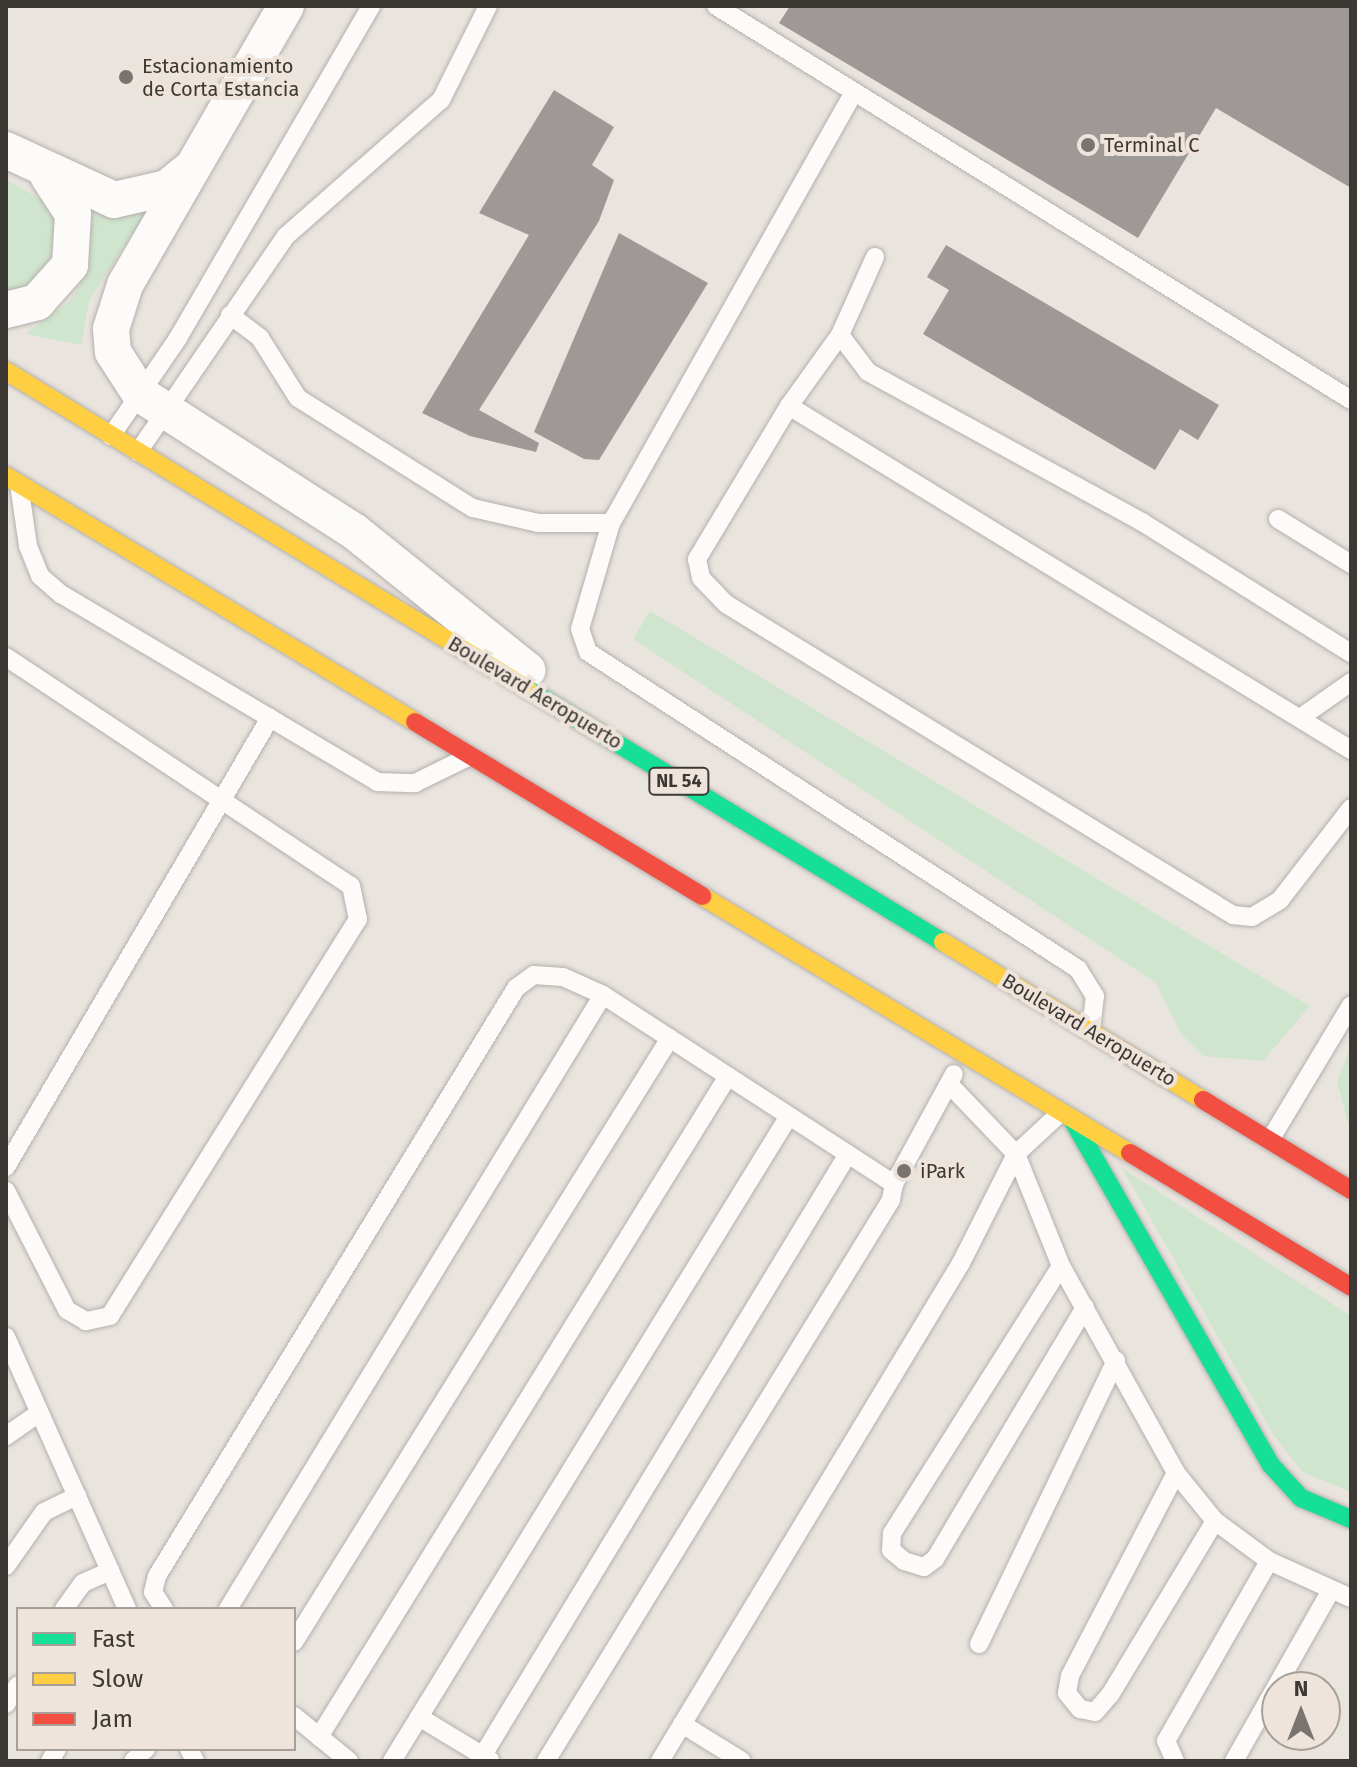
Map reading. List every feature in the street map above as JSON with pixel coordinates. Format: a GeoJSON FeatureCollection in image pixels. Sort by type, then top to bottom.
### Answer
{"type":"FeatureCollection","features":[{"type":"Feature","properties":{"kind":"highway","name":"Boulevard Aeropuerto"},"geometry":{"type":"LineString","coordinates":[[6,371],[1351,1190]]}},
{"type":"Feature","properties":{"kind":"highway"},"geometry":{"type":"LineString","coordinates":[[13,480],[966,1054],[1066,1118],[1351,1287]]}},
{"type":"Feature","properties":{"kind":"highway"},"geometry":{"type":"LineString","coordinates":[[1066,1118],[1270,1464],[1301,1498],[1351,1519]]}},
{"type":"Feature","properties":{"kind":"street"},"geometry":{"type":"LineString","coordinates":[[286,6],[115,306],[113,352],[153,402],[355,532],[619,745]]}},
{"type":"Feature","properties":{"kind":"street"},"geometry":{"type":"LineString","coordinates":[[6,150],[87,193],[141,198],[178,180],[205,147]]}},
{"type":"Feature","properties":{"kind":"street"},"geometry":{"type":"LineString","coordinates":[[6,310],[53,290],[74,255],[73,214],[43,172]]}},
{"type":"Feature","properties":{"kind":"lane"},"geometry":{"type":"LineString","coordinates":[[138,452],[153,402],[371,6]]}},
{"type":"Feature","properties":{"kind":"lane"},"geometry":{"type":"LineString","coordinates":[[111,436],[153,402],[230,315],[286,236],[441,100],[488,6]]}},
{"type":"Feature","properties":{"kind":"lane"},"geometry":{"type":"LineString","coordinates":[[716,6],[1351,400]]}},
{"type":"Feature","properties":{"kind":"lane"},"geometry":{"type":"LineString","coordinates":[[854,92],[611,523],[580,629],[588,652],[1078,969],[1095,996],[1090,1030]]}},
{"type":"Feature","properties":{"kind":"lane"},"geometry":{"type":"LineString","coordinates":[[875,257],[840,335],[789,406],[697,559],[701,578],[726,604],[1233,915],[1252,917],[1280,900],[1351,808]]}},
{"type":"Feature","properties":{"kind":"lane"},"geometry":{"type":"LineString","coordinates":[[230,315],[260,338],[298,398],[473,508],[526,522],[611,523]]}},
{"type":"Feature","properties":{"kind":"lane"},"geometry":{"type":"LineString","coordinates":[[840,335],[868,372],[1142,522],[1351,653]]}},
{"type":"Feature","properties":{"kind":"lane"},"geometry":{"type":"LineString","coordinates":[[789,406],[1351,750]]}},
{"type":"Feature","properties":{"kind":"lane"},"geometry":{"type":"LineString","coordinates":[[13,480],[40,576],[270,718],[377,782],[415,783],[471,756]]}},
{"type":"Feature","properties":{"kind":"lane"},"geometry":{"type":"LineString","coordinates":[[1278,519],[1351,564]]}},
{"type":"Feature","properties":{"kind":"lane"},"geometry":{"type":"LineString","coordinates":[[6,657],[351,886],[358,919],[110,1316],[86,1321],[67,1310],[6,1191]]}},
{"type":"Feature","properties":{"kind":"lane"},"geometry":{"type":"LineString","coordinates":[[1300,718],[1351,682]]}},
{"type":"Feature","properties":{"kind":"lane"},"geometry":{"type":"LineString","coordinates":[[6,1167],[270,718]]}},
{"type":"Feature","properties":{"kind":"lane"},"geometry":{"type":"LineString","coordinates":[[163,1607],[153,1592],[157,1576],[516,988],[547,974],[603,995],[894,1184]]}},
{"type":"Feature","properties":{"kind":"lane"},"geometry":{"type":"LineString","coordinates":[[229,1607],[603,995]]}},
{"type":"Feature","properties":{"kind":"lane"},"geometry":{"type":"LineString","coordinates":[[1270,1140],[1351,1005]]}},
{"type":"Feature","properties":{"kind":"lane"},"geometry":{"type":"LineString","coordinates":[[296,1639],[670,1038]]}},
{"type":"Feature","properties":{"kind":"lane"},"geometry":{"type":"LineString","coordinates":[[546,1761],[891,1200],[894,1184],[966,1054]]}},
{"type":"Feature","properties":{"kind":"lane"},"geometry":{"type":"LineString","coordinates":[[319,1737],[728,1076]]}},
{"type":"Feature","properties":{"kind":"lane"},"geometry":{"type":"LineString","coordinates":[[949,1084],[1016,1154],[1061,1266],[1116,1360],[1176,1473],[1215,1521],[1269,1561],[1329,1594],[1351,1598]]}},
{"type":"Feature","properties":{"kind":"lane"},"geometry":{"type":"LineString","coordinates":[[392,1761],[789,1116]]}},
{"type":"Feature","properties":{"kind":"lane"},"geometry":{"type":"LineString","coordinates":[[660,1761],[961,1263],[1016,1154],[1066,1118]]}},
{"type":"Feature","properties":{"kind":"lane"},"geometry":{"type":"LineString","coordinates":[[419,1717],[488,1758],[848,1154]]}},
{"type":"Feature","properties":{"kind":"lane"},"geometry":{"type":"LineString","coordinates":[[1061,1266],[892,1533],[891,1550],[904,1561],[924,1567],[935,1559],[1085,1307]]}},
{"type":"Feature","properties":{"kind":"lane"},"geometry":{"type":"LineString","coordinates":[[6,1337],[126,1607]]}},
{"type":"Feature","properties":{"kind":"lane"},"geometry":{"type":"LineString","coordinates":[[979,1644],[1116,1360]]}},
{"type":"Feature","properties":{"kind":"lane"},"geometry":{"type":"LineString","coordinates":[[6,1436],[39,1413]]}},
{"type":"Feature","properties":{"kind":"lane"},"geometry":{"type":"LineString","coordinates":[[1176,1473],[1070,1676],[1067,1693],[1080,1709],[1095,1712],[1110,1695],[1215,1521]]}},
{"type":"Feature","properties":{"kind":"lane"},"geometry":{"type":"LineString","coordinates":[[6,1566],[44,1512],[77,1496]]}},
{"type":"Feature","properties":{"kind":"lane"},"geometry":{"type":"LineString","coordinates":[[1175,1761],[1166,1741],[1269,1561]]}},
{"type":"Feature","properties":{"kind":"lane"},"geometry":{"type":"LineString","coordinates":[[65,1607],[83,1583],[110,1571]]}},
{"type":"Feature","properties":{"kind":"lane"},"geometry":{"type":"LineString","coordinates":[[1234,1761],[1329,1594]]}},
{"type":"Feature","properties":{"kind":"lane"},"geometry":{"type":"LineString","coordinates":[[296,1718],[349,1761]]}},
{"type":"Feature","properties":{"kind":"lane"},"geometry":{"type":"LineString","coordinates":[[682,1724],[742,1761]]}},
{"type":"Feature","properties":{"kind":"green space"},"geometry":{"type":"Polygon","coordinates":[[[6,179],[53,207],[69,245],[6,310],[6,179]]]}},
{"type":"Feature","properties":{"kind":"green space"},"geometry":{"type":"Polygon","coordinates":[[[86,207],[148,209],[89,301],[81,345],[25,334],[69,302],[83,279],[86,207]]]}},
{"type":"Feature","properties":{"kind":"green space"},"geometry":{"type":"Polygon","coordinates":[[[650,611],[1310,1006],[1263,1061],[1203,1056],[1181,1034],[1155,982],[633,639],[650,611]]]}},
{"type":"Feature","properties":{"kind":"green space"},"geometry":{"type":"Polygon","coordinates":[[[1351,1046],[1351,1133],[1337,1082],[1351,1046]]]}},
{"type":"Feature","properties":{"kind":"green space"},"geometry":{"type":"Polygon","coordinates":[[[1122,1168],[1351,1316],[1351,1492],[1302,1472],[1273,1434],[1122,1168]]]}},
{"type":"Feature","properties":{"kind":"building","name":"Terminal C"},"geometry":{"type":"Polygon","coordinates":[[[790,6],[1351,6],[1351,188],[1216,108],[1138,238],[779,23],[790,6]]]}},
{"type":"Feature","properties":{"kind":"building"},"geometry":{"type":"Polygon","coordinates":[[[554,90],[614,127],[592,165],[614,180],[599,221],[479,410],[539,443],[536,452],[470,436],[422,413],[529,235],[479,213],[554,90]]]}},
{"type":"Feature","properties":{"kind":"building"},"geometry":{"type":"Polygon","coordinates":[[[619,233],[708,283],[599,460],[584,459],[534,432],[619,233]]]}},
{"type":"Feature","properties":{"kind":"building"},"geometry":{"type":"Polygon","coordinates":[[[946,245],[1219,405],[1198,440],[1180,429],[1155,470],[923,334],[949,290],[927,277],[946,245]]]}},
{"type":"Feature","properties":{"kind":"traffic: fast"},"geometry":{"type":"LineString","coordinates":[[528,689],[943,942]]}},
{"type":"Feature","properties":{"kind":"traffic: fast"},"geometry":{"type":"LineString","coordinates":[[1073,1121],[1270,1464],[1301,1498],[1351,1519]]}},
{"type":"Feature","properties":{"kind":"traffic: slow"},"geometry":{"type":"LineString","coordinates":[[6,371],[528,689]]}},
{"type":"Feature","properties":{"kind":"traffic: slow"},"geometry":{"type":"LineString","coordinates":[[6,476],[415,722]]}},
{"type":"Feature","properties":{"kind":"traffic: slow"},"geometry":{"type":"LineString","coordinates":[[702,896],[1130,1153]]}},
{"type":"Feature","properties":{"kind":"traffic: slow"},"geometry":{"type":"LineString","coordinates":[[943,942],[1203,1100]]}},
{"type":"Feature","properties":{"kind":"traffic: jam"},"geometry":{"type":"LineString","coordinates":[[415,722],[702,896]]}},
{"type":"Feature","properties":{"kind":"traffic: jam"},"geometry":{"type":"LineString","coordinates":[[1203,1100],[1351,1190]]}},
{"type":"Feature","properties":{"kind":"traffic: jam"},"geometry":{"type":"LineString","coordinates":[[1130,1153],[1351,1287]]}},
{"type":"Feature","properties":{"kind":"place","name":"Estacionamiento de Corta Estancia"},"geometry":{"type":"Point","coordinates":[126,77]}},
{"type":"Feature","properties":{"kind":"place","name":"Terminal C"},"geometry":{"type":"Point","coordinates":[1088,145]}},
{"type":"Feature","properties":{"kind":"place","name":"iPark"},"geometry":{"type":"Point","coordinates":[904,1171]}}]}
